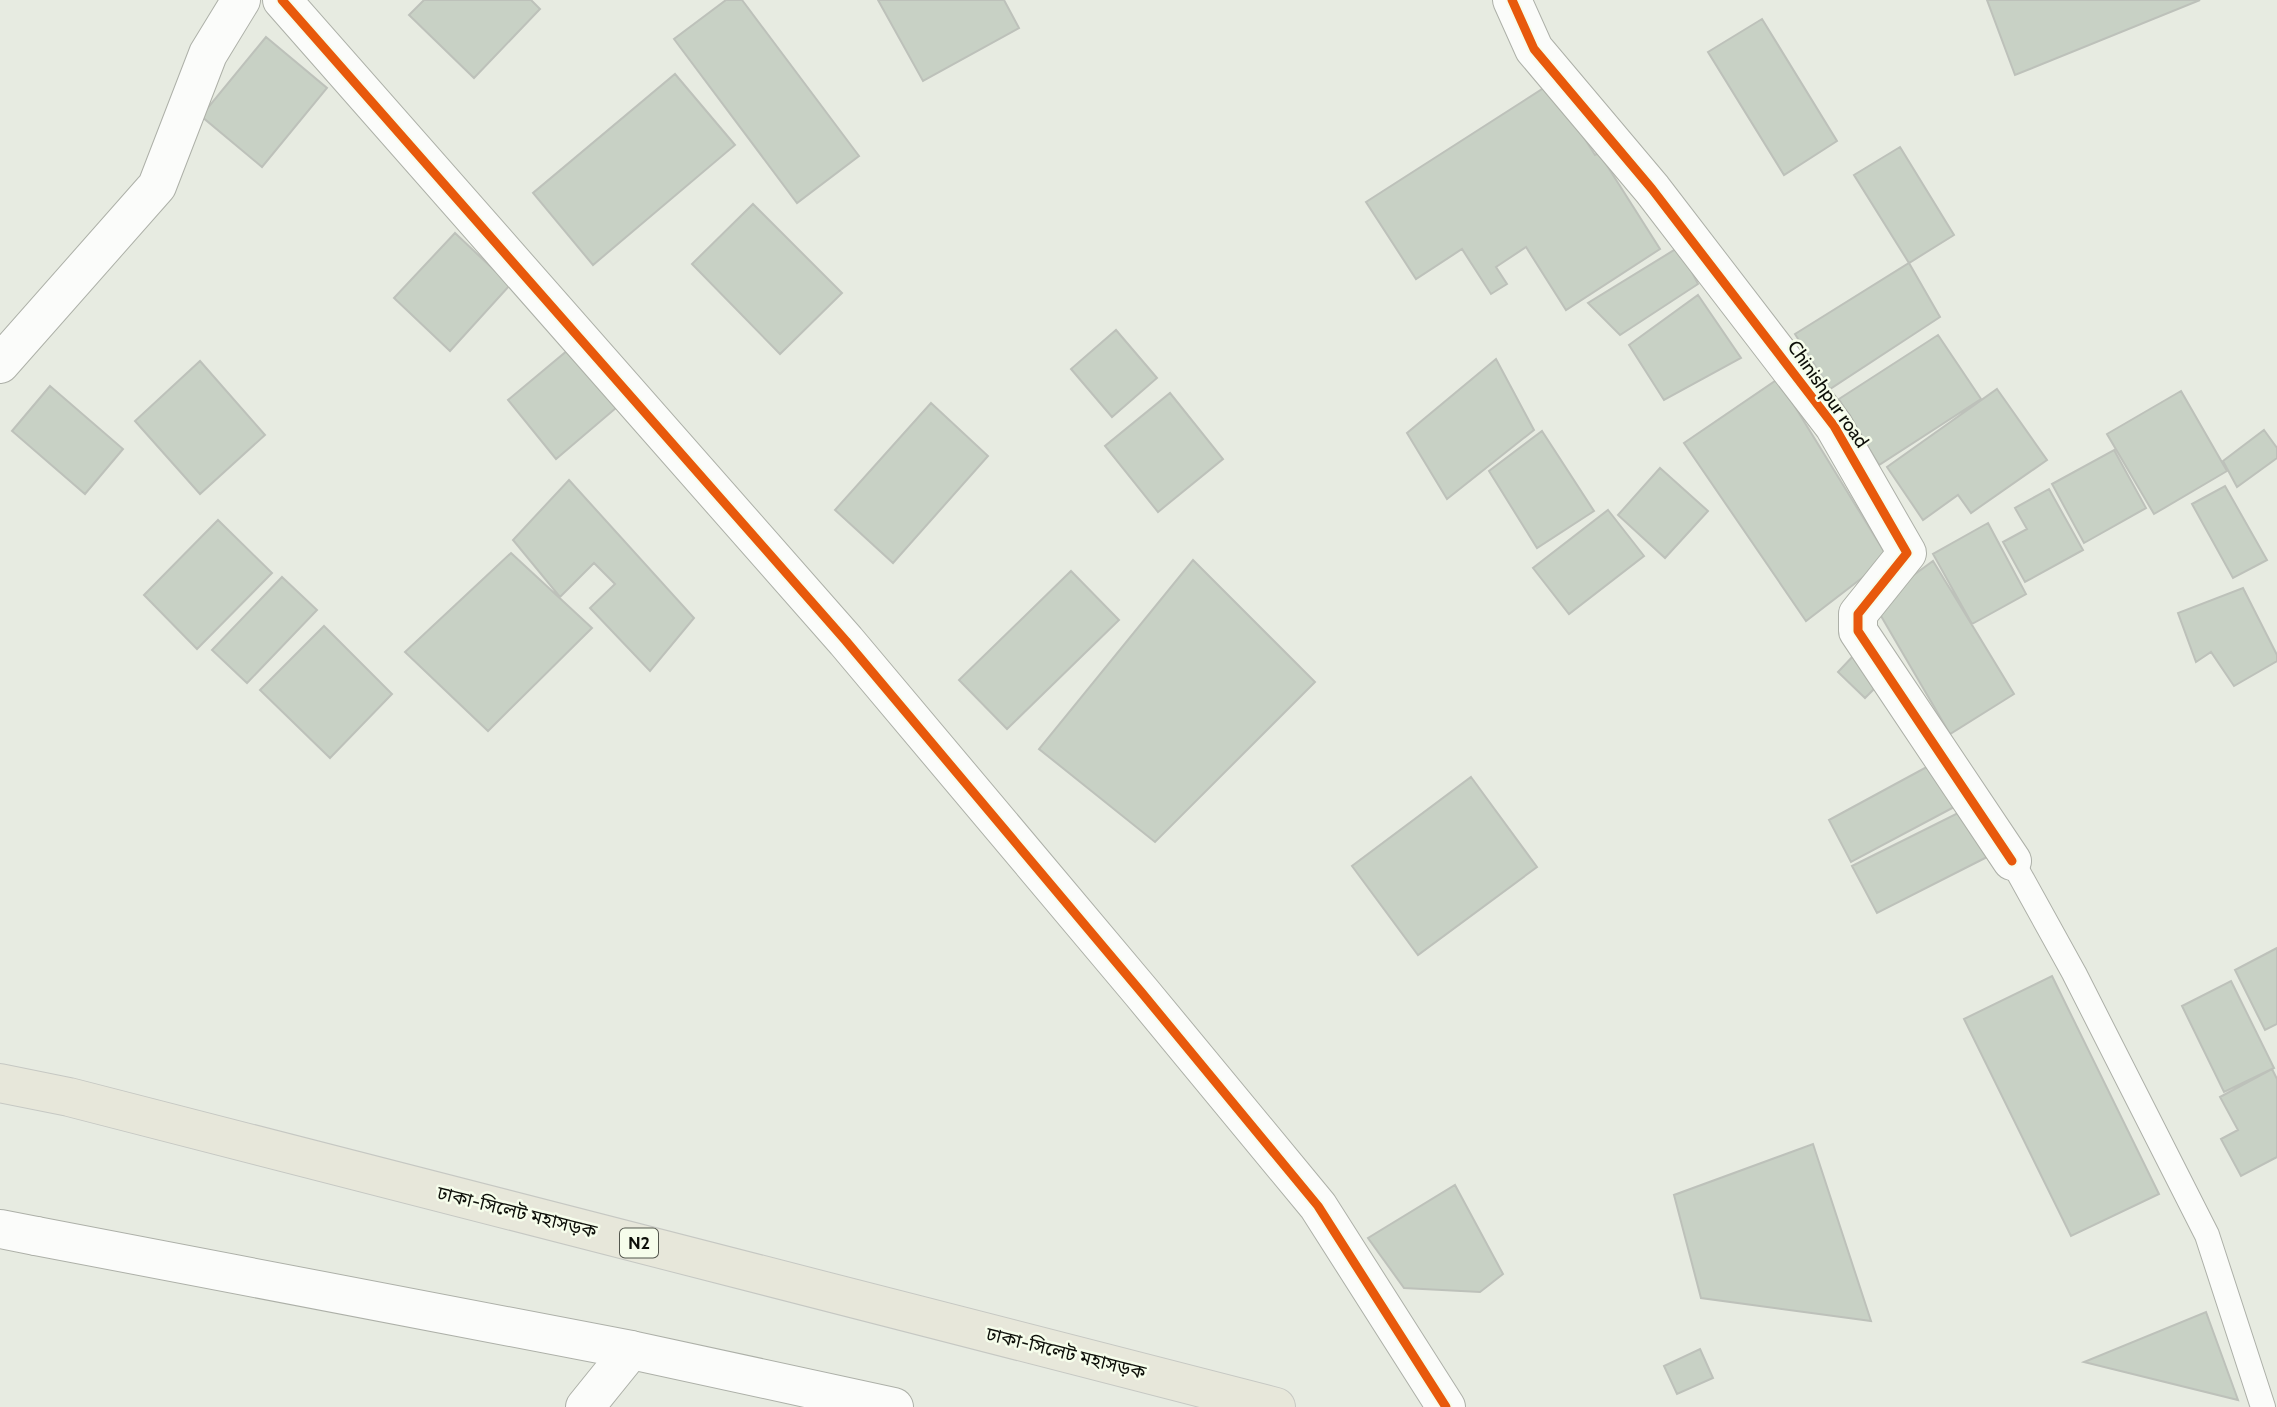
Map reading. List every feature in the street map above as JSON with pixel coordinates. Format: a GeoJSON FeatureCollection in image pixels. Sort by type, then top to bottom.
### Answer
{"type":"FeatureCollection","features":[{"type":"Feature","properties":{"kind":"highway","name":"ঢাকা-সিলেট মহাসড়ক"},"geometry":{"type":"LineString","coordinates":[[0,1083],[69,1097],[1276,1407]]}},
{"type":"Feature","properties":{"kind":"street"},"geometry":{"type":"LineString","coordinates":[[0,364],[157,186],[208,54],[241,0]]}},
{"type":"Feature","properties":{"kind":"street"},"geometry":{"type":"LineString","coordinates":[[282,0],[846,641],[1168,1024],[1318,1206],[1446,1407]]}},
{"type":"Feature","properties":{"kind":"street","name":"Chinishpur road"},"geometry":{"type":"LineString","coordinates":[[1512,0],[1534,49],[1652,189],[1834,426],[1907,553],[1858,614],[1858,631],[2012,861]]}},
{"type":"Feature","properties":{"kind":"street"},"geometry":{"type":"LineString","coordinates":[[18,1232],[631,1350],[894,1407]]}},
{"type":"Feature","properties":{"kind":"street"},"geometry":{"type":"LineString","coordinates":[[585,1407],[631,1350]]}},
{"type":"Feature","properties":{"kind":"lane"},"geometry":{"type":"LineString","coordinates":[[2012,861],[2074,973],[2207,1235],[2263,1407]]}},
{"type":"Feature","properties":{"kind":"building"},"geometry":{"type":"Polygon","coordinates":[[[424,0],[531,0],[540,9],[474,78],[409,15],[424,0]]]}},
{"type":"Feature","properties":{"kind":"building"},"geometry":{"type":"Polygon","coordinates":[[[726,0],[742,0],[859,156],[797,203],[674,39],[726,0]]]}},
{"type":"Feature","properties":{"kind":"building"},"geometry":{"type":"Polygon","coordinates":[[[878,0],[1004,0],[1019,28],[923,81],[878,0]]]}},
{"type":"Feature","properties":{"kind":"building"},"geometry":{"type":"Polygon","coordinates":[[[1987,0],[2200,0],[2015,75],[1987,0]]]}},
{"type":"Feature","properties":{"kind":"building"},"geometry":{"type":"Polygon","coordinates":[[[1762,19],[1837,141],[1784,175],[1708,52],[1762,19]]]}},
{"type":"Feature","properties":{"kind":"building"},"geometry":{"type":"Polygon","coordinates":[[[266,37],[327,88],[262,167],[201,116],[266,37]]]}},
{"type":"Feature","properties":{"kind":"building"},"geometry":{"type":"Polygon","coordinates":[[[675,74],[735,145],[593,265],[533,193],[675,74]]]}},
{"type":"Feature","properties":{"kind":"building"},"geometry":{"type":"Polygon","coordinates":[[[1550,84],[1595,155],[1599,153],[1660,249],[1566,310],[1526,247],[1496,267],[1507,284],[1491,294],[1462,249],[1416,279],[1366,202],[1550,84]]]}},
{"type":"Feature","properties":{"kind":"building"},"geometry":{"type":"Polygon","coordinates":[[[1900,147],[1954,235],[1909,263],[1854,175],[1900,147]]]}},
{"type":"Feature","properties":{"kind":"building"},"geometry":{"type":"Polygon","coordinates":[[[753,204],[842,293],[780,354],[692,264],[753,204]]]}},
{"type":"Feature","properties":{"kind":"building"},"geometry":{"type":"Polygon","coordinates":[[[455,233],[510,285],[450,351],[394,298],[455,233]]]}},
{"type":"Feature","properties":{"kind":"building"},"geometry":{"type":"Polygon","coordinates":[[[1679,247],[1698,284],[1620,335],[1588,303],[1679,247]]]}},
{"type":"Feature","properties":{"kind":"building"},"geometry":{"type":"Polygon","coordinates":[[[1909,263],[1940,317],[1830,389],[1795,334],[1909,263]]]}},
{"type":"Feature","properties":{"kind":"building"},"geometry":{"type":"Polygon","coordinates":[[[1698,295],[1741,358],[1664,400],[1629,345],[1698,295]]]}},
{"type":"Feature","properties":{"kind":"building"},"geometry":{"type":"Polygon","coordinates":[[[1116,330],[1157,378],[1112,417],[1071,369],[1116,330]]]}},
{"type":"Feature","properties":{"kind":"building"},"geometry":{"type":"Polygon","coordinates":[[[1938,335],[1981,399],[1879,465],[1839,399],[1938,335]]]}},
{"type":"Feature","properties":{"kind":"building"},"geometry":{"type":"Polygon","coordinates":[[[568,350],[616,408],[556,459],[508,400],[568,350]]]}},
{"type":"Feature","properties":{"kind":"building"},"geometry":{"type":"Polygon","coordinates":[[[1496,359],[1534,430],[1447,499],[1407,433],[1496,359]]]}},
{"type":"Feature","properties":{"kind":"building"},"geometry":{"type":"Polygon","coordinates":[[[200,361],[265,435],[200,494],[135,421],[200,361]]]}},
{"type":"Feature","properties":{"kind":"building"},"geometry":{"type":"Polygon","coordinates":[[[1778,379],[1888,558],[1806,621],[1684,443],[1778,379]]]}},
{"type":"Feature","properties":{"kind":"building"},"geometry":{"type":"Polygon","coordinates":[[[50,386],[123,449],[85,494],[12,431],[50,386]]]}},
{"type":"Feature","properties":{"kind":"building"},"geometry":{"type":"Polygon","coordinates":[[[1997,389],[2047,460],[1971,513],[1958,495],[1923,520],[1887,467],[1997,389]]]}},
{"type":"Feature","properties":{"kind":"building"},"geometry":{"type":"Polygon","coordinates":[[[2181,391],[2227,471],[2154,514],[2107,434],[2181,391]]]}},
{"type":"Feature","properties":{"kind":"building"},"geometry":{"type":"Polygon","coordinates":[[[1170,393],[1223,459],[1158,512],[1105,446],[1170,393]]]}},
{"type":"Feature","properties":{"kind":"building"},"geometry":{"type":"Polygon","coordinates":[[[931,403],[988,456],[893,563],[835,510],[931,403]]]}},
{"type":"Feature","properties":{"kind":"building"},"geometry":{"type":"Polygon","coordinates":[[[2264,430],[2277,448],[2277,458],[2237,487],[2223,461],[2264,430]]]}},
{"type":"Feature","properties":{"kind":"building"},"geometry":{"type":"Polygon","coordinates":[[[1542,431],[1594,511],[1537,548],[1489,471],[1542,431]]]}},
{"type":"Feature","properties":{"kind":"building"},"geometry":{"type":"Polygon","coordinates":[[[2114,450],[2146,508],[2084,543],[2052,484],[2114,450]]]}},
{"type":"Feature","properties":{"kind":"building"},"geometry":{"type":"Polygon","coordinates":[[[1660,468],[1708,511],[1665,558],[1618,515],[1660,468]]]}},
{"type":"Feature","properties":{"kind":"building"},"geometry":{"type":"Polygon","coordinates":[[[569,480],[694,618],[650,671],[590,608],[615,584],[594,563],[560,597],[513,540],[569,480]]]}},
{"type":"Feature","properties":{"kind":"building"},"geometry":{"type":"Polygon","coordinates":[[[2225,486],[2267,560],[2233,578],[2192,504],[2225,486]]]}},
{"type":"Feature","properties":{"kind":"building"},"geometry":{"type":"Polygon","coordinates":[[[2049,489],[2083,550],[2025,582],[2003,542],[2027,529],[2015,508],[2049,489]]]}},
{"type":"Feature","properties":{"kind":"building"},"geometry":{"type":"Polygon","coordinates":[[[1608,510],[1644,556],[1569,614],[1533,568],[1608,510]]]}},
{"type":"Feature","properties":{"kind":"building"},"geometry":{"type":"Polygon","coordinates":[[[218,520],[272,573],[197,649],[144,595],[218,520]]]}},
{"type":"Feature","properties":{"kind":"building"},"geometry":{"type":"Polygon","coordinates":[[[1988,523],[2026,594],[1972,624],[1933,554],[1988,523]]]}},
{"type":"Feature","properties":{"kind":"building"},"geometry":{"type":"Polygon","coordinates":[[[511,553],[592,628],[488,731],[405,652],[511,553]]]}},
{"type":"Feature","properties":{"kind":"building"},"geometry":{"type":"Polygon","coordinates":[[[1193,560],[1315,682],[1155,842],[1039,749],[1193,560]]]}},
{"type":"Feature","properties":{"kind":"building"},"geometry":{"type":"Polygon","coordinates":[[[1933,561],[2014,694],[1950,734],[1874,604],[1933,561]]]}},
{"type":"Feature","properties":{"kind":"building"},"geometry":{"type":"Polygon","coordinates":[[[1071,571],[1119,620],[1007,729],[959,680],[1071,571]]]}},
{"type":"Feature","properties":{"kind":"building"},"geometry":{"type":"Polygon","coordinates":[[[282,577],[317,610],[247,683],[212,650],[282,577]]]}},
{"type":"Feature","properties":{"kind":"building"},"geometry":{"type":"Polygon","coordinates":[[[2243,588],[2277,655],[2277,661],[2234,686],[2211,652],[2196,662],[2178,613],[2243,588]]]}},
{"type":"Feature","properties":{"kind":"building"},"geometry":{"type":"Polygon","coordinates":[[[324,626],[392,694],[330,758],[260,690],[324,626]]]}},
{"type":"Feature","properties":{"kind":"building"},"geometry":{"type":"Polygon","coordinates":[[[1856,653],[1884,679],[1865,698],[1838,672],[1856,653]]]}},
{"type":"Feature","properties":{"kind":"building"},"geometry":{"type":"Polygon","coordinates":[[[1934,763],[1956,806],[1851,862],[1829,820],[1934,763]]]}},
{"type":"Feature","properties":{"kind":"building"},"geometry":{"type":"Polygon","coordinates":[[[1471,777],[1537,867],[1418,955],[1352,866],[1471,777]]]}},
{"type":"Feature","properties":{"kind":"building"},"geometry":{"type":"Polygon","coordinates":[[[1962,811],[1991,855],[1877,913],[1852,866],[1962,811]]]}},
{"type":"Feature","properties":{"kind":"building"},"geometry":{"type":"Polygon","coordinates":[[[2277,948],[2277,1024],[2265,1030],[2235,970],[2277,948]]]}},
{"type":"Feature","properties":{"kind":"building"},"geometry":{"type":"Polygon","coordinates":[[[2052,976],[2159,1194],[2071,1236],[1964,1019],[2052,976]]]}},
{"type":"Feature","properties":{"kind":"building"},"geometry":{"type":"Polygon","coordinates":[[[2231,981],[2274,1068],[2224,1092],[2182,1006],[2231,981]]]}},
{"type":"Feature","properties":{"kind":"building"},"geometry":{"type":"Polygon","coordinates":[[[2272,1069],[2277,1079],[2277,1157],[2241,1176],[2221,1139],[2238,1130],[2220,1097],[2272,1069]]]}},
{"type":"Feature","properties":{"kind":"building"},"geometry":{"type":"Polygon","coordinates":[[[1813,1144],[1871,1321],[1701,1298],[1674,1195],[1813,1144]]]}},
{"type":"Feature","properties":{"kind":"building"},"geometry":{"type":"Polygon","coordinates":[[[1455,1185],[1503,1274],[1480,1292],[1404,1288],[1368,1238],[1455,1185]]]}},
{"type":"Feature","properties":{"kind":"building"},"geometry":{"type":"Polygon","coordinates":[[[2206,1312],[2238,1400],[2084,1362],[2206,1312]]]}},
{"type":"Feature","properties":{"kind":"building"},"geometry":{"type":"Polygon","coordinates":[[[1700,1349],[1713,1378],[1677,1394],[1664,1366],[1700,1349]]]}},
{"type":"Feature","properties":{"kind":"cycle path"},"geometry":{"type":"LineString","coordinates":[[282,0],[846,641],[1142,993],[1318,1206],[1446,1407]]}},
{"type":"Feature","properties":{"kind":"cycle path"},"geometry":{"type":"LineString","coordinates":[[1512,0],[1534,49],[1652,189],[1834,426],[1907,553],[1858,614],[1858,631],[2012,861]]}}]}
